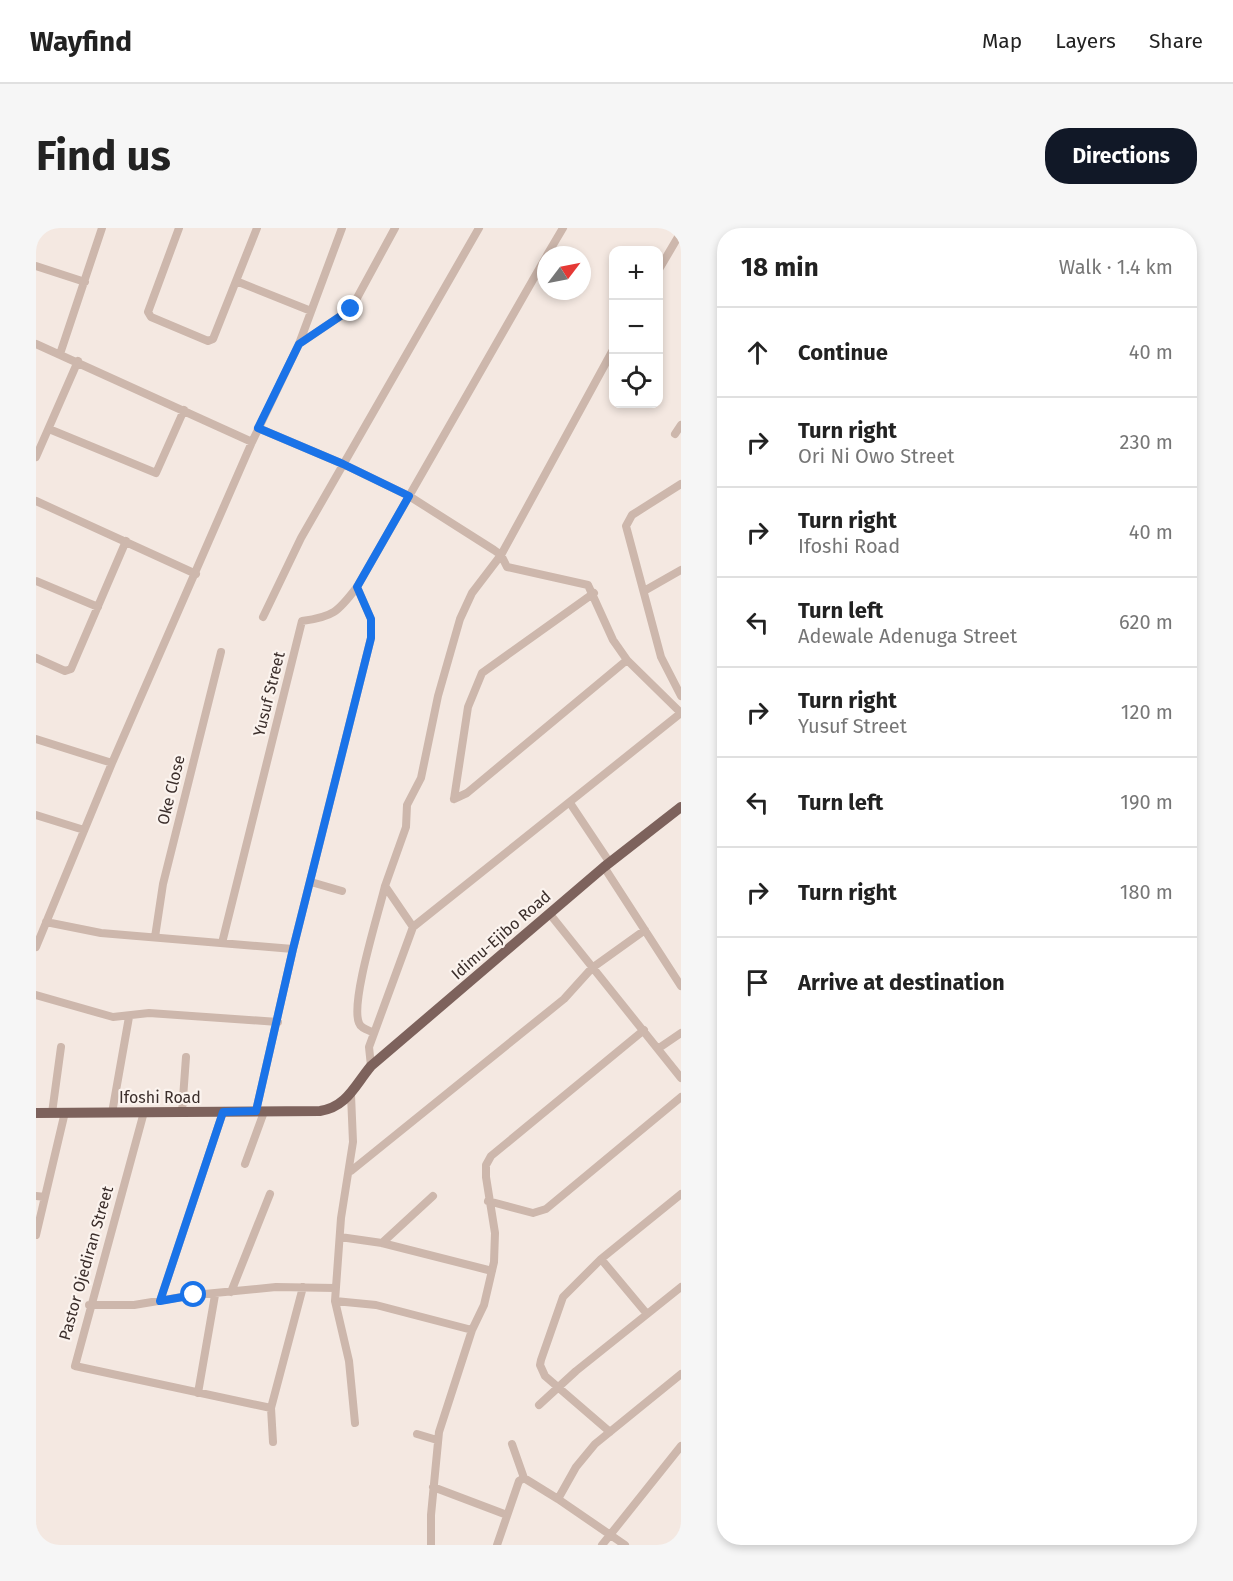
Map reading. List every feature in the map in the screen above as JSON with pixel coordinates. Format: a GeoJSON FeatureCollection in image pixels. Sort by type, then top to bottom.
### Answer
{"type":"FeatureCollection","features":[{"type":"Feature","properties":{"kind":"main road","name":"Idimu-Ejibo Road"},"geometry":{"type":"LineString","coordinates":[[351,1095],[371,1066],[549,913],[681,807]]}},
{"type":"Feature","properties":{"kind":"main road","name":"Ifoshi Road"},"geometry":{"type":"LineString","coordinates":[[36,1113],[328,1110],[351,1095]]}},
{"type":"Feature","properties":{"kind":"street"},"geometry":{"type":"LineString","coordinates":[[60,354],[102,228]]}},
{"type":"Feature","properties":{"kind":"street"},"geometry":{"type":"LineString","coordinates":[[179,228],[148,310],[151,317],[211,341],[257,228]]}},
{"type":"Feature","properties":{"kind":"street"},"geometry":{"type":"LineString","coordinates":[[36,947],[112,763],[258,428],[299,344],[342,228]]}},
{"type":"Feature","properties":{"kind":"street"},"geometry":{"type":"LineString","coordinates":[[299,344],[351,309],[395,228]]}},
{"type":"Feature","properties":{"kind":"street"},"geometry":{"type":"LineString","coordinates":[[263,617],[301,538],[479,228]]}},
{"type":"Feature","properties":{"kind":"street","name":"Yusuf Street"},"geometry":{"type":"LineString","coordinates":[[553,246],[563,228]]}},
{"type":"Feature","properties":{"kind":"street"},"geometry":{"type":"LineString","coordinates":[[663,263],[681,232]]}},
{"type":"Feature","properties":{"kind":"street"},"geometry":{"type":"LineString","coordinates":[[36,266],[85,282]]}},
{"type":"Feature","properties":{"kind":"street","name":"Yusuf Street"},"geometry":{"type":"LineString","coordinates":[[222,943],[302,621],[325,618],[340,610],[357,587],[537,273]]}},
{"type":"Feature","properties":{"kind":"street"},"geometry":{"type":"LineString","coordinates":[[236,281],[311,311]]}},
{"type":"Feature","properties":{"kind":"street"},"geometry":{"type":"LineString","coordinates":[[36,344],[78,361],[252,442]]}},
{"type":"Feature","properties":{"kind":"street"},"geometry":{"type":"LineString","coordinates":[[374,1032],[362,1027],[358,1022],[361,981],[385,886],[406,827],[407,805],[421,778],[438,696],[460,619],[472,593],[501,555],[611,354]]}},
{"type":"Feature","properties":{"kind":"street"},"geometry":{"type":"LineString","coordinates":[[36,457],[78,361]]}},
{"type":"Feature","properties":{"kind":"street"},"geometry":{"type":"LineString","coordinates":[[49,429],[156,473],[184,410]]}},
{"type":"Feature","properties":{"kind":"street"},"geometry":{"type":"LineString","coordinates":[[675,434],[681,425]]}},
{"type":"Feature","properties":{"kind":"street"},"geometry":{"type":"LineString","coordinates":[[258,428],[343,464],[409,496],[501,555],[504,562],[512,569],[585,584],[594,593],[613,640],[627,660],[681,713],[413,927],[369,1047],[371,1066]]}},
{"type":"Feature","properties":{"kind":"street"},"geometry":{"type":"LineString","coordinates":[[681,484],[627,520],[661,657],[681,696]]}},
{"type":"Feature","properties":{"kind":"street"},"geometry":{"type":"LineString","coordinates":[[36,501],[196,574]]}},
{"type":"Feature","properties":{"kind":"street"},"geometry":{"type":"LineString","coordinates":[[36,658],[69,671],[126,542]]}},
{"type":"Feature","properties":{"kind":"street"},"geometry":{"type":"LineString","coordinates":[[644,591],[681,570]]}},
{"type":"Feature","properties":{"kind":"street"},"geometry":{"type":"LineString","coordinates":[[36,581],[98,607]]}},
{"type":"Feature","properties":{"kind":"street"},"geometry":{"type":"LineString","coordinates":[[245,1164],[260,1112],[293,949],[371,638],[371,619],[357,587]]}},
{"type":"Feature","properties":{"kind":"street"},"geometry":{"type":"LineString","coordinates":[[594,593],[482,673],[468,707],[454,800],[467,793],[627,660]]}},
{"type":"Feature","properties":{"kind":"street","name":"Oke Close"},"geometry":{"type":"LineString","coordinates":[[155,937],[163,884],[221,652]]}},
{"type":"Feature","properties":{"kind":"street"},"geometry":{"type":"LineString","coordinates":[[36,739],[112,763]]}},
{"type":"Feature","properties":{"kind":"street"},"geometry":{"type":"LineString","coordinates":[[570,803],[681,986]]}},
{"type":"Feature","properties":{"kind":"street"},"geometry":{"type":"LineString","coordinates":[[36,815],[84,830]]}},
{"type":"Feature","properties":{"kind":"street"},"geometry":{"type":"LineString","coordinates":[[311,882],[342,891]]}},
{"type":"Feature","properties":{"kind":"street"},"geometry":{"type":"LineString","coordinates":[[385,886],[413,927]]}},
{"type":"Feature","properties":{"kind":"street"},"geometry":{"type":"LineString","coordinates":[[549,913],[681,1078]]}},
{"type":"Feature","properties":{"kind":"street"},"geometry":{"type":"LineString","coordinates":[[46,922],[101,933],[246,947],[293,949]]}},
{"type":"Feature","properties":{"kind":"street"},"geometry":{"type":"LineString","coordinates":[[351,1171],[564,999],[592,968],[645,930]]}},
{"type":"Feature","properties":{"kind":"street"},"geometry":{"type":"LineString","coordinates":[[36,995],[113,1017],[149,1013],[278,1022]]}},
{"type":"Feature","properties":{"kind":"street"},"geometry":{"type":"LineString","coordinates":[[112,1113],[129,1017]]}},
{"type":"Feature","properties":{"kind":"street"},"geometry":{"type":"LineString","coordinates":[[431,1545],[437,1440],[472,1330],[484,1305],[492,1271],[495,1233],[488,1201],[486,1165],[491,1156],[644,1030]]}},
{"type":"Feature","properties":{"kind":"street"},"geometry":{"type":"LineString","coordinates":[[659,1048],[681,1033]]}},
{"type":"Feature","properties":{"kind":"street"},"geometry":{"type":"LineString","coordinates":[[52,1113],[61,1047]]}},
{"type":"Feature","properties":{"kind":"street"},"geometry":{"type":"LineString","coordinates":[[182,1112],[186,1057]]}},
{"type":"Feature","properties":{"kind":"street"},"geometry":{"type":"LineString","coordinates":[[351,1095],[354,1126],[351,1171],[340,1237],[335,1300],[349,1361],[356,1423]]}},
{"type":"Feature","properties":{"kind":"street"},"geometry":{"type":"LineString","coordinates":[[488,1201],[533,1213],[546,1209],[681,1097]]}},
{"type":"Feature","properties":{"kind":"street"},"geometry":{"type":"LineString","coordinates":[[160,1301],[223,1112]]}},
{"type":"Feature","properties":{"kind":"street"},"geometry":{"type":"LineString","coordinates":[[36,1235],[40,1196],[65,1113]]}},
{"type":"Feature","properties":{"kind":"street","name":"Pastor Ojediran Street"},"geometry":{"type":"LineString","coordinates":[[144,1113],[89,1305],[75,1366],[272,1408]]}},
{"type":"Feature","properties":{"kind":"street"},"geometry":{"type":"LineString","coordinates":[[231,1292],[270,1194]]}},
{"type":"Feature","properties":{"kind":"street"},"geometry":{"type":"LineString","coordinates":[[610,1432],[581,1410],[545,1376],[540,1365],[550,1331],[568,1290],[601,1259],[681,1194]]}},
{"type":"Feature","properties":{"kind":"street"},"geometry":{"type":"LineString","coordinates":[[382,1243],[433,1196]]}},
{"type":"Feature","properties":{"kind":"street"},"geometry":{"type":"LineString","coordinates":[[340,1237],[382,1243],[492,1271]]}},
{"type":"Feature","properties":{"kind":"street"},"geometry":{"type":"LineString","coordinates":[[601,1259],[647,1314]]}},
{"type":"Feature","properties":{"kind":"street"},"geometry":{"type":"LineString","coordinates":[[89,1305],[127,1306],[194,1295],[215,1295],[276,1287],[335,1288]]}},
{"type":"Feature","properties":{"kind":"street"},"geometry":{"type":"LineString","coordinates":[[273,1442],[272,1408],[303,1287]]}},
{"type":"Feature","properties":{"kind":"street"},"geometry":{"type":"LineString","coordinates":[[539,1405],[576,1371],[681,1287]]}},
{"type":"Feature","properties":{"kind":"street"},"geometry":{"type":"LineString","coordinates":[[198,1393],[215,1295]]}},
{"type":"Feature","properties":{"kind":"street"},"geometry":{"type":"LineString","coordinates":[[335,1300],[376,1305],[472,1330]]}},
{"type":"Feature","properties":{"kind":"street"},"geometry":{"type":"LineString","coordinates":[[558,1499],[585,1454],[681,1374]]}},
{"type":"Feature","properties":{"kind":"street"},"geometry":{"type":"LineString","coordinates":[[417,1434],[437,1440]]}},
{"type":"Feature","properties":{"kind":"street"},"geometry":{"type":"LineString","coordinates":[[512,1444],[524,1478],[625,1545]]}},
{"type":"Feature","properties":{"kind":"street"},"geometry":{"type":"LineString","coordinates":[[602,1545],[681,1446]]}},
{"type":"Feature","properties":{"kind":"street"},"geometry":{"type":"LineString","coordinates":[[497,1545],[519,1481],[524,1478]]}},
{"type":"Feature","properties":{"kind":"street"},"geometry":{"type":"LineString","coordinates":[[433,1487],[507,1515]]}},
{"type":"Feature","properties":{"kind":"route"},"geometry":{"type":"LineString","coordinates":[[194,1295],[160,1301],[223,1112],[256,1111],[293,949],[371,638],[371,619],[357,587],[409,496],[343,464],[258,428],[299,344],[351,309]]}}]}
